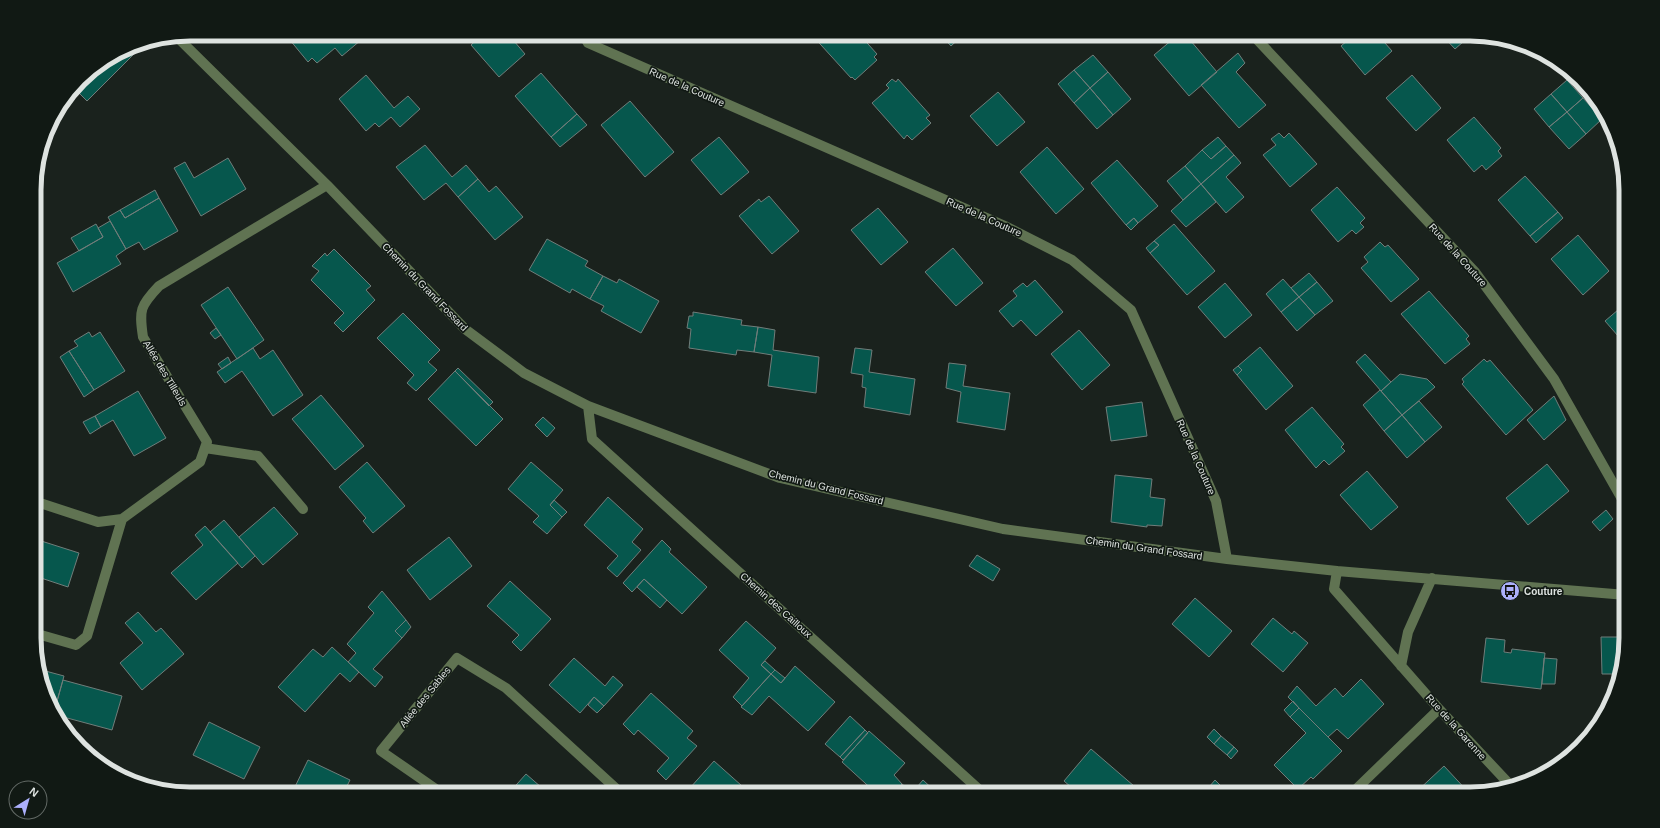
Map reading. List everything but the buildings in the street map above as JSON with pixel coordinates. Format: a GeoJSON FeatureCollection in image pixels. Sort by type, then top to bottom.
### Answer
{"type":"FeatureCollection","features":[{"type":"Feature","properties":{"kind":"street","name":"Chemin du Grand Fossard"},"geometry":{"type":"LineString","coordinates":[[181,41],[327,186],[465,328],[524,373],[588,406],[780,478],[1003,529],[1227,559],[1337,571],[1619,594]]}},
{"type":"Feature","properties":{"kind":"street","name":"Rue de la Couture"},"geometry":{"type":"LineString","coordinates":[[586,41],[588,44],[1005,226],[1072,260],[1131,310],[1216,501],[1227,559]]}},
{"type":"Feature","properties":{"kind":"street","name":"Rue de la Couture"},"geometry":{"type":"LineString","coordinates":[[1259,41],[1475,272],[1554,379],[1619,494]]}},
{"type":"Feature","properties":{"kind":"street","name":"Allée des Tilleuls"},"geometry":{"type":"LineString","coordinates":[[205,448],[207,442],[142,337],[140,316],[146,300],[159,286],[327,186]]}},
{"type":"Feature","properties":{"kind":"street","name":"Chemin des Cailloux"},"geometry":{"type":"LineString","coordinates":[[588,406],[592,438],[976,787]]}},
{"type":"Feature","properties":{"kind":"street"},"geometry":{"type":"LineString","coordinates":[[41,503],[98,522],[122,519],[200,462],[205,448],[258,456],[303,508]]}},
{"type":"Feature","properties":{"kind":"street"},"geometry":{"type":"LineString","coordinates":[[41,635],[76,645],[87,636],[122,519]]}},
{"type":"Feature","properties":{"kind":"street","name":"Rue de la Garenne"},"geometry":{"type":"LineString","coordinates":[[1337,571],[1334,589],[1439,709],[1507,782]]}},
{"type":"Feature","properties":{"kind":"street"},"geometry":{"type":"LineString","coordinates":[[1401,666],[1408,632],[1432,578]]}},
{"type":"Feature","properties":{"kind":"street","name":"Allée des Sables"},"geometry":{"type":"LineString","coordinates":[[433,787],[380,751],[457,658],[506,688],[614,787]]}},
{"type":"Feature","properties":{"kind":"street"},"geometry":{"type":"LineString","coordinates":[[1358,787],[1439,709]]}},
{"type":"Feature","properties":{"kind":"place","name":"Couture"},"geometry":{"type":"Point","coordinates":[1510,591]}}]}
